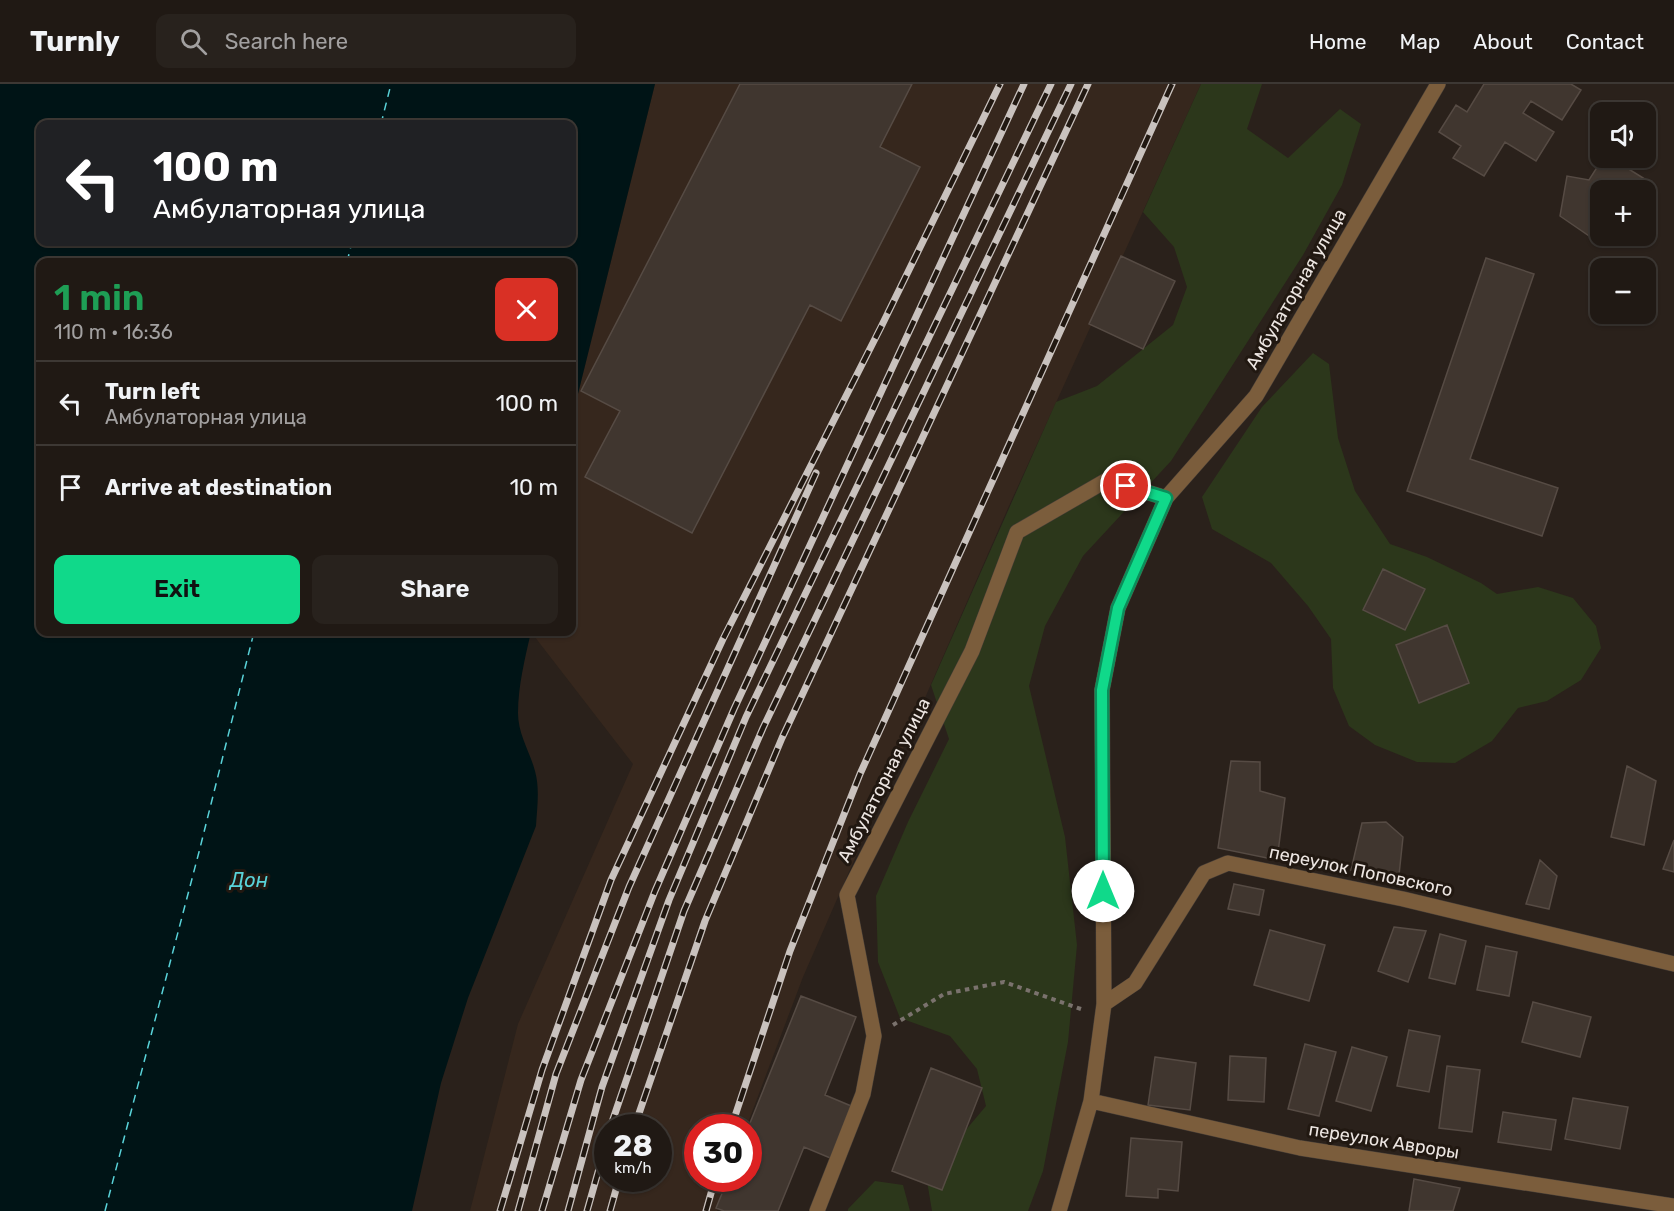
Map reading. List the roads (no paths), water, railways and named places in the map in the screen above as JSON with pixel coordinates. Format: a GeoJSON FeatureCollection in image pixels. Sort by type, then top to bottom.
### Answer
{"type":"FeatureCollection","features":[{"type":"Feature","properties":{"kind":"street","name":"Амбулаторная улица"},"geometry":{"type":"LineString","coordinates":[[1059,1211],[1091,1101],[1103,1010],[1102,690],[1118,608],[1166,498],[1256,396],[1438,84]]}},
{"type":"Feature","properties":{"kind":"street","name":"Амбулаторная улица"},"geometry":{"type":"LineString","coordinates":[[817,1211],[862,1094],[874,1036],[847,895],[972,651],[1017,532],[1107,480],[1166,498]]}},
{"type":"Feature","properties":{"kind":"street","name":"переулок Поповского"},"geometry":{"type":"LineString","coordinates":[[1103,1010],[1135,983],[1204,873],[1228,863],[1403,899],[1674,964]]}},
{"type":"Feature","properties":{"kind":"street","name":"переулок Авроры"},"geometry":{"type":"LineString","coordinates":[[1091,1101],[1300,1148],[1674,1206]]}},
{"type":"Feature","properties":{"kind":"water","name":"Дон"},"geometry":{"type":"Polygon","coordinates":[[[0,84],[655,84],[576,402],[576,258],[36,258],[36,636],[530,636],[524,662],[518,713],[522,736],[535,771],[538,798],[536,826],[468,998],[441,1083],[412,1211],[0,1211],[0,84]]]}},
{"type":"Feature","properties":{"kind":"railway"},"geometry":{"type":"LineString","coordinates":[[500,1211],[542,1070],[611,880],[723,639],[882,325],[1000,84]]}},
{"type":"Feature","properties":{"kind":"railway"},"geometry":{"type":"LineString","coordinates":[[542,1211],[581,1080],[655,891],[734,709],[1024,84]]}},
{"type":"Feature","properties":{"kind":"railway"},"geometry":{"type":"LineString","coordinates":[[568,1211],[602,1087],[669,900],[746,717],[1051,84]]}},
{"type":"Feature","properties":{"kind":"railway"},"geometry":{"type":"LineString","coordinates":[[615,1114],[684,911],[763,728],[1071,84]]}},
{"type":"Feature","properties":{"kind":"railway"},"geometry":{"type":"LineString","coordinates":[[639,1114],[705,921],[782,738],[1088,84]]}},
{"type":"Feature","properties":{"kind":"railway"},"geometry":{"type":"LineString","coordinates":[[736,1114],[790,951],[860,774],[1172,84]]}},
{"type":"Feature","properties":{"kind":"railway"},"geometry":{"type":"LineString","coordinates":[[518,1211],[556,1074],[629,887],[816,473]]}},
{"type":"Feature","properties":{"kind":"railway"},"geometry":{"type":"LineString","coordinates":[[587,1211],[594,1186]]}},
{"type":"Feature","properties":{"kind":"railway"},"geometry":{"type":"LineString","coordinates":[[610,1211],[615,1192]]}},
{"type":"Feature","properties":{"kind":"railway"},"geometry":{"type":"LineString","coordinates":[[706,1211],[711,1192]]}}]}
